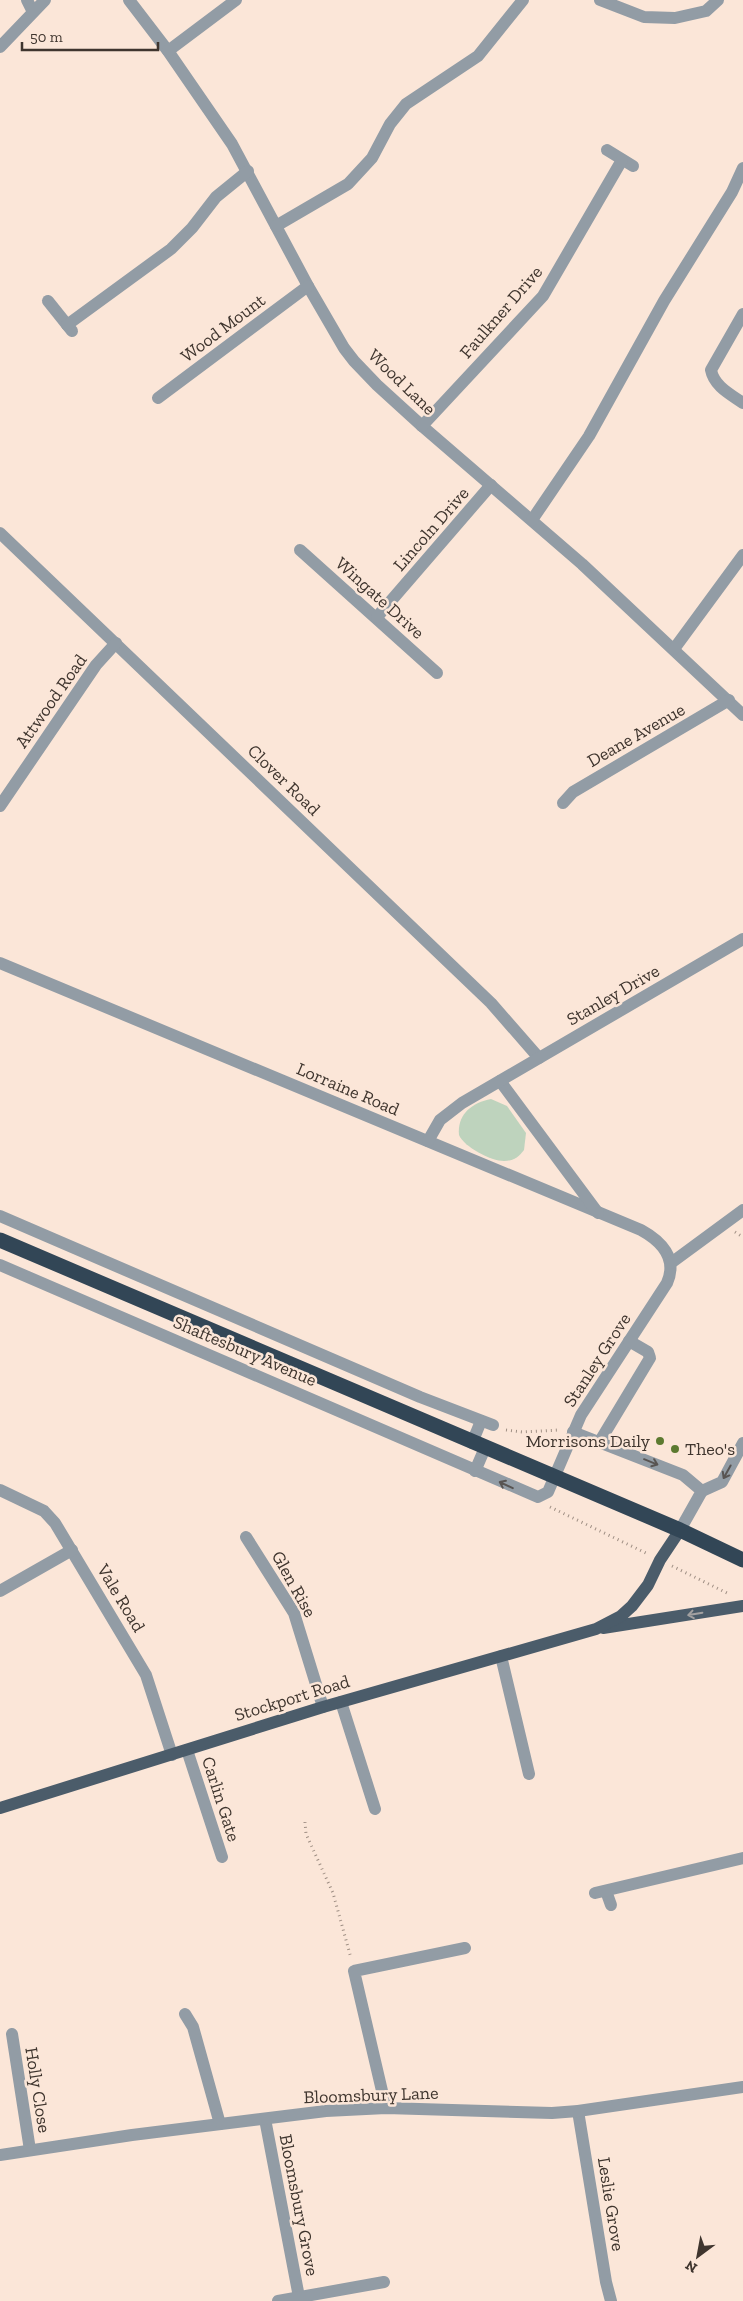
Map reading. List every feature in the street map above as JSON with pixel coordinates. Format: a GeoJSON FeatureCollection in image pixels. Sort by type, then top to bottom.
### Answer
{"type":"FeatureCollection","features":[{"type":"Feature","properties":{"kind":"highway","name":"Shaftesbury Avenue"},"geometry":{"type":"LineString","coordinates":[[0,1240],[680,1530]]}},
{"type":"Feature","properties":{"kind":"highway"},"geometry":{"type":"LineString","coordinates":[[680,1530],[743,1560]]}},
{"type":"Feature","properties":{"kind":"main road","name":"Stockport Road"},"geometry":{"type":"LineString","coordinates":[[596,1629],[621,1616],[632,1606],[648,1585],[660,1560],[680,1530]]}},
{"type":"Feature","properties":{"kind":"main road","name":"Stockport Road"},"geometry":{"type":"LineString","coordinates":[[0,1808],[323,1707],[596,1629],[739,1601]]}},
{"type":"Feature","properties":{"kind":"street"},"geometry":{"type":"LineString","coordinates":[[27,0],[33,12]]}},
{"type":"Feature","properties":{"kind":"street"},"geometry":{"type":"LineString","coordinates":[[0,47],[45,0]]}},
{"type":"Feature","properties":{"kind":"street","name":"Wood Lane"},"geometry":{"type":"LineString","coordinates":[[129,0],[218,122],[248,171],[308,286],[344,348],[354,361],[422,426],[532,520],[674,648],[743,715]]}},
{"type":"Feature","properties":{"kind":"street"},"geometry":{"type":"LineString","coordinates":[[168,52],[236,0]]}},
{"type":"Feature","properties":{"kind":"street"},"geometry":{"type":"LineString","coordinates":[[276,226],[348,184],[372,158],[390,124],[406,104],[478,56],[523,0]]}},
{"type":"Feature","properties":{"kind":"street"},"geometry":{"type":"LineString","coordinates":[[600,0],[644,17],[675,18],[706,11],[718,0]]}},
{"type":"Feature","properties":{"kind":"street","name":"Faulkner Drive"},"geometry":{"type":"LineString","coordinates":[[422,426],[544,296],[628,163],[607,150]]}},
{"type":"Feature","properties":{"kind":"street"},"geometry":{"type":"LineString","coordinates":[[532,520],[589,436],[664,301],[732,192],[743,168]]}},
{"type":"Feature","properties":{"kind":"street"},"geometry":{"type":"LineString","coordinates":[[48,301],[70,328],[171,249],[192,228],[216,197],[248,171]]}},
{"type":"Feature","properties":{"kind":"street","name":"Wood Mount"},"geometry":{"type":"LineString","coordinates":[[158,398],[308,286]]}},
{"type":"Feature","properties":{"kind":"street"},"geometry":{"type":"LineString","coordinates":[[743,314],[711,370],[712,377],[717,384],[743,404]]}},
{"type":"Feature","properties":{"kind":"street","name":"Lincoln Drive"},"geometry":{"type":"LineString","coordinates":[[377,617],[491,485]]}},
{"type":"Feature","properties":{"kind":"street","name":"Clover Road"},"geometry":{"type":"LineString","coordinates":[[0,533],[491,1003],[539,1058]]}},
{"type":"Feature","properties":{"kind":"street","name":"Wingate Drive"},"geometry":{"type":"LineString","coordinates":[[300,550],[377,617],[437,673]]}},
{"type":"Feature","properties":{"kind":"street"},"geometry":{"type":"LineString","coordinates":[[674,648],[743,556]]}},
{"type":"Feature","properties":{"kind":"street","name":"Attwood Road"},"geometry":{"type":"LineString","coordinates":[[0,806],[96,665],[116,643]]}},
{"type":"Feature","properties":{"kind":"street","name":"Deane Avenue"},"geometry":{"type":"LineString","coordinates":[[563,802],[573,792],[729,700]]}},
{"type":"Feature","properties":{"kind":"street","name":"Stanley Drive"},"geometry":{"type":"LineString","coordinates":[[428,1141],[434,1128],[449,1112],[500,1080],[743,940]]}},
{"type":"Feature","properties":{"kind":"street","name":"Lorraine Road"},"geometry":{"type":"LineString","coordinates":[[0,963],[651,1236],[664,1247],[671,1263]]}},
{"type":"Feature","properties":{"kind":"street"},"geometry":{"type":"LineString","coordinates":[[500,1080],[598,1213]]}},
{"type":"Feature","properties":{"kind":"street"},"geometry":{"type":"LineString","coordinates":[[671,1263],[743,1210]]}},
{"type":"Feature","properties":{"kind":"street","name":"Shaftesbury Avenue"},"geometry":{"type":"LineString","coordinates":[[0,1216],[493,1425]]}},
{"type":"Feature","properties":{"kind":"street","name":"Stanley Grove"},"geometry":{"type":"LineString","coordinates":[[555,1478],[573,1432],[667,1283],[670,1277],[671,1263]]}},
{"type":"Feature","properties":{"kind":"street","name":"Shaftesbury Avenue"},"geometry":{"type":"LineString","coordinates":[[0,1265],[538,1498]]}},
{"type":"Feature","properties":{"kind":"street"},"geometry":{"type":"LineString","coordinates":[[600,1441],[650,1358],[648,1352],[629,1341]]}},
{"type":"Feature","properties":{"kind":"street"},"geometry":{"type":"LineString","coordinates":[[433,1426],[442,1405]]}},
{"type":"Feature","properties":{"kind":"street"},"geometry":{"type":"LineString","coordinates":[[475,1471],[481,1420]]}},
{"type":"Feature","properties":{"kind":"street"},"geometry":{"type":"LineString","coordinates":[[573,1432],[683,1475],[702,1491]]}},
{"type":"Feature","properties":{"kind":"street"},"geometry":{"type":"LineString","coordinates":[[680,1530],[702,1491],[722,1482],[743,1443]]}},
{"type":"Feature","properties":{"kind":"street"},"geometry":{"type":"LineString","coordinates":[[538,1498],[548,1492],[555,1478]]}},
{"type":"Feature","properties":{"kind":"street","name":"Vale Road"},"geometry":{"type":"LineString","coordinates":[[0,1490],[44,1511],[55,1523],[146,1675],[172,1755]]}},
{"type":"Feature","properties":{"kind":"street","name":"Glen Rise"},"geometry":{"type":"LineString","coordinates":[[246,1537],[294,1613],[323,1707]]}},
{"type":"Feature","properties":{"kind":"street"},"geometry":{"type":"LineString","coordinates":[[0,1591],[72,1550]]}},
{"type":"Feature","properties":{"kind":"street"},"geometry":{"type":"LineString","coordinates":[[501,1656],[529,1774]]}},
{"type":"Feature","properties":{"kind":"street"},"geometry":{"type":"LineString","coordinates":[[341,1702],[375,1809]]}},
{"type":"Feature","properties":{"kind":"street","name":"Carlin Gate"},"geometry":{"type":"LineString","coordinates":[[187,1750],[222,1858]]}},
{"type":"Feature","properties":{"kind":"street"},"geometry":{"type":"LineString","coordinates":[[611,1905],[601,1892],[743,1858]]}},
{"type":"Feature","properties":{"kind":"street"},"geometry":{"type":"LineString","coordinates":[[386,2108],[354,1971],[465,1948]]}},
{"type":"Feature","properties":{"kind":"street"},"geometry":{"type":"LineString","coordinates":[[185,2014],[193,2027],[220,2124]]}},
{"type":"Feature","properties":{"kind":"street","name":"Holly Close"},"geometry":{"type":"LineString","coordinates":[[12,2034],[30,2150]]}},
{"type":"Feature","properties":{"kind":"street","name":"Bloomsbury Lane"},"geometry":{"type":"LineString","coordinates":[[0,2155],[326,2111],[386,2108],[552,2113],[578,2111],[743,2087]]}},
{"type":"Feature","properties":{"kind":"street","name":"Leslie Grove"},"geometry":{"type":"LineString","coordinates":[[578,2111],[606,2282],[611,2301]]}},
{"type":"Feature","properties":{"kind":"street","name":"Bloomsbury Grove"},"geometry":{"type":"LineString","coordinates":[[265,2119],[299,2297]]}},
{"type":"Feature","properties":{"kind":"street","name":"Bloomsbury Grove"},"geometry":{"type":"LineString","coordinates":[[278,2301],[384,2282]]}},
{"type":"Feature","properties":{"kind":"path"},"geometry":{"type":"LineString","coordinates":[[493,1425],[515,1432],[549,1430],[573,1432]]}},
{"type":"Feature","properties":{"kind":"path"},"geometry":{"type":"LineString","coordinates":[[538,1498],[549,1506],[636,1548]]}},
{"type":"Feature","properties":{"kind":"path"},"geometry":{"type":"LineString","coordinates":[[677,1568],[739,1601]]}},
{"type":"Feature","properties":{"kind":"path"},"geometry":{"type":"LineString","coordinates":[[305,1822],[306,1834],[333,1893],[354,1971]]}},
{"type":"Feature","properties":{"kind":"green space"},"geometry":{"type":"Polygon","coordinates":[[[491,1099],[507,1106],[526,1133],[524,1150],[518,1157],[507,1161],[485,1156],[466,1144],[459,1135],[460,1122],[467,1111],[477,1104],[491,1099]]]}},
{"type":"Feature","properties":{"kind":"place","name":"Morrisons Daily"},"geometry":{"type":"Point","coordinates":[660,1441]}},
{"type":"Feature","properties":{"kind":"place","name":"Theo's"},"geometry":{"type":"Point","coordinates":[675,1449]}}]}
